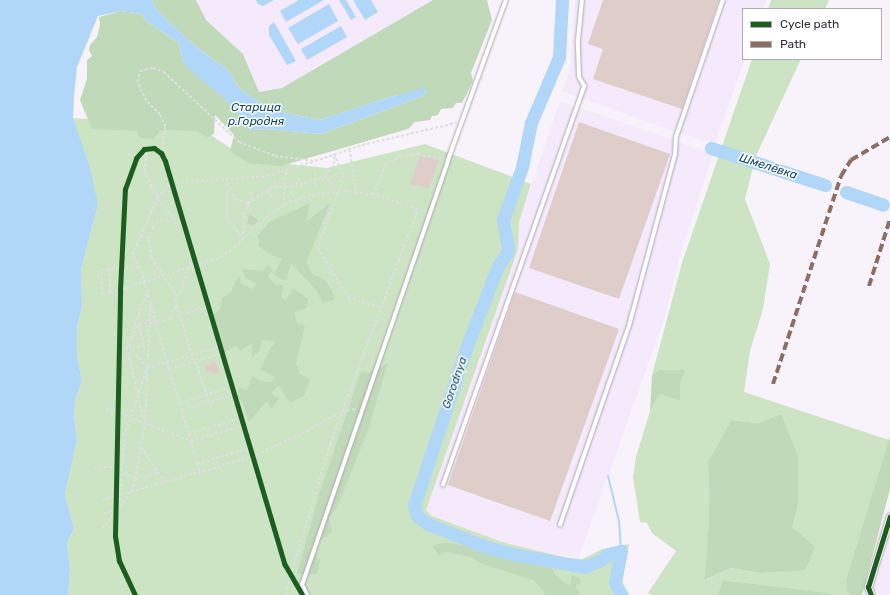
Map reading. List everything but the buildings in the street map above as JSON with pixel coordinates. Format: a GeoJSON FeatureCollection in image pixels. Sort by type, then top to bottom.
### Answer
{"type":"FeatureCollection","features":[{"type":"Feature","properties":{"kind":"street"},"geometry":{"type":"LineString","coordinates":[[870,595],[868,587],[890,516]]}},
{"type":"Feature","properties":{"kind":"lane"},"geometry":{"type":"LineString","coordinates":[[307,595],[302,585],[448,160],[506,0]]}},
{"type":"Feature","properties":{"kind":"lane"},"geometry":{"type":"LineString","coordinates":[[443,485],[584,86],[579,77],[578,40],[582,0]]}},
{"type":"Feature","properties":{"kind":"lane"},"geometry":{"type":"LineString","coordinates":[[560,525],[629,326],[675,154],[676,138],[723,0]]}},
{"type":"Feature","properties":{"kind":"path"},"geometry":{"type":"LineString","coordinates":[[297,586],[290,579],[284,566],[207,307],[193,266],[192,256],[161,154],[165,127],[160,115],[146,100],[137,82],[140,71],[153,68],[164,72],[239,142],[275,156],[315,161]]}},
{"type":"Feature","properties":{"kind":"path"},"geometry":{"type":"LineString","coordinates":[[200,472],[140,268],[132,255],[157,198],[171,183],[267,176],[350,149],[462,122]]}},
{"type":"Feature","properties":{"kind":"path"},"geometry":{"type":"LineString","coordinates":[[140,154],[144,149],[154,148],[161,154]]}},
{"type":"Feature","properties":{"kind":"path"},"geometry":{"type":"LineString","coordinates":[[350,149],[356,193]]}},
{"type":"Feature","properties":{"kind":"path"},"geometry":{"type":"LineString","coordinates":[[161,154],[154,150],[146,150],[144,154],[145,171],[157,198],[184,231]]}},
{"type":"Feature","properties":{"kind":"path"},"geometry":{"type":"LineString","coordinates":[[320,179],[332,168],[334,154]]}},
{"type":"Feature","properties":{"kind":"path"},"geometry":{"type":"LineString","coordinates":[[334,154],[344,175],[336,192],[318,248],[348,297],[381,308]]}},
{"type":"Feature","properties":{"kind":"path"},"geometry":{"type":"LineString","coordinates":[[373,195],[386,165],[400,156],[418,154],[448,160]]}},
{"type":"Feature","properties":{"kind":"path"},"geometry":{"type":"LineString","coordinates":[[283,206],[286,169]]}},
{"type":"Feature","properties":{"kind":"path"},"geometry":{"type":"LineString","coordinates":[[315,173],[315,186]]}},
{"type":"Feature","properties":{"kind":"path"},"geometry":{"type":"LineString","coordinates":[[294,196],[290,192],[293,186],[298,183],[299,179]]}},
{"type":"Feature","properties":{"kind":"path"},"geometry":{"type":"LineString","coordinates":[[248,204],[274,187],[293,186],[316,179],[330,182],[336,192]]}},
{"type":"Feature","properties":{"kind":"path"},"geometry":{"type":"LineString","coordinates":[[227,180],[234,197],[248,204]]}},
{"type":"Feature","properties":{"kind":"path"},"geometry":{"type":"LineString","coordinates":[[227,180],[227,218],[243,239]]}},
{"type":"Feature","properties":{"kind":"path"},"geometry":{"type":"LineString","coordinates":[[274,181],[274,187]]}},
{"type":"Feature","properties":{"kind":"path"},"geometry":{"type":"LineString","coordinates":[[243,239],[244,215],[252,196],[251,191]]}},
{"type":"Feature","properties":{"kind":"path"},"geometry":{"type":"LineString","coordinates":[[266,191],[272,193],[274,200]]}},
{"type":"Feature","properties":{"kind":"path"},"geometry":{"type":"LineString","coordinates":[[140,268],[101,270],[102,295],[220,257],[283,206],[312,195],[336,192],[373,195],[430,213]]}},
{"type":"Feature","properties":{"kind":"path"},"geometry":{"type":"LineString","coordinates":[[248,204],[248,208],[252,213]]}},
{"type":"Feature","properties":{"kind":"path"},"geometry":{"type":"LineString","coordinates":[[285,595],[342,411],[418,209]]}},
{"type":"Feature","properties":{"kind":"path"},"geometry":{"type":"LineString","coordinates":[[184,231],[173,221],[164,219],[156,223],[148,239],[151,258],[175,294],[192,356],[209,402]]}},
{"type":"Feature","properties":{"kind":"path"},"geometry":{"type":"LineString","coordinates":[[140,236],[148,239]]}},
{"type":"Feature","properties":{"kind":"path"},"geometry":{"type":"LineString","coordinates":[[121,276],[122,262]]}},
{"type":"Feature","properties":{"kind":"path"},"geometry":{"type":"LineString","coordinates":[[168,319],[175,309],[176,300],[193,266]]}},
{"type":"Feature","properties":{"kind":"path"},"geometry":{"type":"LineString","coordinates":[[110,269],[110,293]]}},
{"type":"Feature","properties":{"kind":"path"},"geometry":{"type":"LineString","coordinates":[[120,297],[121,283]]}},
{"type":"Feature","properties":{"kind":"path"},"geometry":{"type":"LineString","coordinates":[[145,422],[128,347],[147,293]]}},
{"type":"Feature","properties":{"kind":"path"},"geometry":{"type":"LineString","coordinates":[[102,529],[115,510],[131,492],[135,479],[145,422],[150,303]]}},
{"type":"Feature","properties":{"kind":"path"},"geometry":{"type":"LineString","coordinates":[[139,323],[156,323],[207,307]]}},
{"type":"Feature","properties":{"kind":"path"},"geometry":{"type":"LineString","coordinates":[[128,347],[139,323]]}},
{"type":"Feature","properties":{"kind":"path"},"geometry":{"type":"LineString","coordinates":[[139,323],[144,346]]}},
{"type":"Feature","properties":{"kind":"path"},"geometry":{"type":"LineString","coordinates":[[128,347],[148,346]]}},
{"type":"Feature","properties":{"kind":"path"},"geometry":{"type":"LineString","coordinates":[[128,347],[147,368]]}},
{"type":"Feature","properties":{"kind":"path"},"geometry":{"type":"LineString","coordinates":[[147,368],[219,347]]}},
{"type":"Feature","properties":{"kind":"path"},"geometry":{"type":"LineString","coordinates":[[169,369],[221,354]]}},
{"type":"Feature","properties":{"kind":"path"},"geometry":{"type":"LineString","coordinates":[[119,506],[124,436],[147,368]]}},
{"type":"Feature","properties":{"kind":"path"},"geometry":{"type":"LineString","coordinates":[[180,403],[231,387]]}},
{"type":"Feature","properties":{"kind":"path"},"geometry":{"type":"LineString","coordinates":[[182,410],[233,395]]}},
{"type":"Feature","properties":{"kind":"path"},"geometry":{"type":"LineString","coordinates":[[117,404],[117,420]]}},
{"type":"Feature","properties":{"kind":"path"},"geometry":{"type":"LineString","coordinates":[[106,408],[191,441],[242,426]]}},
{"type":"Feature","properties":{"kind":"path"},"geometry":{"type":"LineString","coordinates":[[102,500],[251,457],[311,429],[342,411],[362,409]]}},
{"type":"Feature","properties":{"kind":"path"},"geometry":{"type":"LineString","coordinates":[[189,434],[240,419]]}},
{"type":"Feature","properties":{"kind":"path"},"geometry":{"type":"LineString","coordinates":[[115,523],[116,443]]}},
{"type":"Feature","properties":{"kind":"path"},"geometry":{"type":"LineString","coordinates":[[141,446],[165,482]]}},
{"type":"Feature","properties":{"kind":"path"},"geometry":{"type":"LineString","coordinates":[[197,464],[248,448]]}},
{"type":"Feature","properties":{"kind":"path"},"geometry":{"type":"LineString","coordinates":[[94,468],[116,467],[135,479],[159,473]]}},
{"type":"Feature","properties":{"kind":"path"},"geometry":{"type":"LineString","coordinates":[[104,513],[115,510]]}},
{"type":"Feature","properties":{"kind":"path"},"geometry":{"type":"LineString","coordinates":[[283,577],[284,566]]}},
{"type":"Feature","properties":{"kind":"path"},"geometry":{"type":"LineString","coordinates":[[280,585],[290,579]]}},
{"type":"Feature","properties":{"kind":"shaded area"},"geometry":{"type":"Polygon","coordinates":[[[196,0],[433,0],[282,88],[259,92],[243,54],[206,20],[196,0]]]}},
{"type":"Feature","properties":{"kind":"shaded area"},"geometry":{"type":"Polygon","coordinates":[[[575,0],[766,0],[763,8],[742,8],[742,60],[745,60],[715,143],[679,133],[562,91],[570,70],[575,0]]]}},
{"type":"Feature","properties":{"kind":"shaded area"},"geometry":{"type":"Polygon","coordinates":[[[560,101],[713,154],[681,252],[665,317],[579,557],[549,554],[502,542],[432,516],[426,510],[518,249],[519,222],[560,101]]]}},
{"type":"Feature","properties":{"kind":"shaded area"},"geometry":{"type":"Polygon","coordinates":[[[890,540],[890,595],[878,595],[875,586],[890,540]]]}},
{"type":"Feature","properties":{"kind":"green space"},"geometry":{"type":"Polygon","coordinates":[[[152,0],[196,0],[206,20],[243,54],[259,92],[282,88],[433,0],[487,0],[492,20],[471,73],[473,81],[462,103],[456,103],[453,108],[441,109],[438,115],[432,116],[430,120],[415,122],[408,129],[281,166],[248,163],[230,151],[234,135],[215,115],[214,134],[207,137],[198,131],[161,130],[153,139],[140,138],[137,131],[92,129],[80,100],[87,79],[87,60],[92,56],[89,50],[90,45],[97,37],[100,25],[99,17],[121,11],[142,14],[146,21],[179,43],[183,62],[236,109],[244,124],[251,130],[266,129],[321,134],[423,96],[427,92],[424,89],[394,96],[319,120],[281,112],[256,100],[240,89],[228,70],[195,46],[158,11],[152,0]]]}},
{"type":"Feature","properties":{"kind":"green space"},"geometry":{"type":"Polygon","coordinates":[[[771,0],[829,0],[825,8],[768,8],[771,0]]]}},
{"type":"Feature","properties":{"kind":"green space"},"geometry":{"type":"Polygon","coordinates":[[[752,60],[801,60],[756,156],[745,199],[770,264],[763,309],[750,351],[744,392],[889,440],[846,580],[847,592],[850,595],[830,595],[724,580],[718,595],[651,595],[648,593],[676,551],[652,533],[647,523],[640,522],[633,477],[636,457],[650,411],[660,394],[680,401],[680,384],[659,370],[652,375],[682,263],[752,60]],[[781,414],[757,423],[731,420],[708,462],[709,515],[706,580],[731,568],[760,573],[792,527],[798,506],[781,414]]]}},
{"type":"Feature","properties":{"kind":"green space"},"geometry":{"type":"Polygon","coordinates":[[[73,118],[199,127],[248,160],[327,168],[425,144],[531,184],[519,222],[518,249],[426,510],[432,516],[502,542],[567,558],[583,559],[602,549],[629,544],[622,583],[630,595],[68,595],[70,570],[67,543],[74,529],[65,494],[77,441],[74,414],[76,397],[82,382],[77,356],[77,328],[82,306],[81,269],[98,205],[73,118]]]}},
{"type":"Feature","properties":{"kind":"green space"},"geometry":{"type":"Polygon","coordinates":[[[310,203],[306,222],[330,203],[306,263],[313,274],[325,280],[333,293],[334,300],[322,303],[317,291],[291,263],[286,281],[274,275],[282,258],[273,256],[259,246],[258,235],[271,221],[310,203]]]}},
{"type":"Feature","properties":{"kind":"green space"},"geometry":{"type":"Polygon","coordinates":[[[249,215],[259,221],[254,225],[247,224],[249,215]]]}},
{"type":"Feature","properties":{"kind":"green space"},"geometry":{"type":"Polygon","coordinates":[[[268,265],[273,270],[268,276],[274,284],[284,285],[281,297],[286,300],[293,288],[308,299],[307,308],[294,312],[297,323],[305,326],[296,363],[300,374],[310,379],[304,396],[290,403],[279,385],[271,393],[279,399],[271,409],[267,401],[249,422],[242,401],[238,399],[238,388],[247,390],[252,376],[261,381],[272,382],[275,377],[260,370],[270,349],[276,342],[261,340],[260,350],[252,358],[252,343],[240,351],[236,345],[224,353],[213,314],[220,310],[222,298],[231,292],[239,275],[241,284],[252,289],[257,285],[245,277],[242,269],[263,271],[268,265]]]}},
{"type":"Feature","properties":{"kind":"green space"},"geometry":{"type":"Polygon","coordinates":[[[388,363],[368,430],[337,508],[329,518],[332,532],[310,548],[320,560],[317,574],[297,574],[320,491],[361,372],[369,373],[388,363]]]}},
{"type":"Feature","properties":{"kind":"green space"},"geometry":{"type":"Polygon","coordinates":[[[659,370],[685,370],[680,384],[680,401],[660,394],[650,411],[652,375],[659,370]]]}},
{"type":"Feature","properties":{"kind":"green space"},"geometry":{"type":"Polygon","coordinates":[[[781,414],[798,456],[798,506],[792,527],[815,547],[805,570],[760,573],[731,568],[705,580],[709,515],[708,462],[731,420],[757,423],[781,414]]]}},
{"type":"Feature","properties":{"kind":"green space"},"geometry":{"type":"Polygon","coordinates":[[[890,436],[890,489],[862,595],[850,595],[847,592],[846,580],[890,436]]]}},
{"type":"Feature","properties":{"kind":"green space"},"geometry":{"type":"Polygon","coordinates":[[[442,543],[451,543],[551,566],[556,576],[565,583],[570,585],[572,575],[580,578],[581,582],[576,586],[580,595],[546,595],[534,580],[482,564],[471,557],[447,552],[439,555],[432,546],[442,543]]]}},
{"type":"Feature","properties":{"kind":"green space"},"geometry":{"type":"Polygon","coordinates":[[[723,580],[827,593],[830,595],[718,595],[723,580]]]}},
{"type":"Feature","properties":{"kind":"water","name":"Старица р.Городня"},"geometry":{"type":"Polygon","coordinates":[[[0,0],[152,0],[158,11],[195,46],[228,70],[240,89],[256,100],[281,112],[319,120],[394,96],[425,88],[427,92],[423,96],[321,134],[266,129],[251,130],[244,124],[236,109],[190,70],[183,62],[179,43],[146,21],[142,14],[121,11],[98,16],[77,67],[74,96],[73,118],[91,171],[98,205],[81,269],[82,306],[77,328],[77,356],[82,382],[76,397],[74,414],[77,441],[65,494],[74,529],[67,543],[70,570],[68,595],[0,595],[0,0]]]}},
{"type":"Feature","properties":{"kind":"water"},"geometry":{"type":"Polygon","coordinates":[[[256,0],[274,0],[263,6],[258,4],[256,0]]]}},
{"type":"Feature","properties":{"kind":"water"},"geometry":{"type":"Polygon","coordinates":[[[299,0],[324,0],[286,22],[280,11],[299,0]]]}},
{"type":"Feature","properties":{"kind":"water"},"geometry":{"type":"Polygon","coordinates":[[[339,0],[346,0],[356,17],[351,20],[339,0]]]}},
{"type":"Feature","properties":{"kind":"water"},"geometry":{"type":"Polygon","coordinates":[[[353,0],[371,0],[378,12],[365,20],[353,0]]]}},
{"type":"Feature","properties":{"kind":"water"},"geometry":{"type":"Polygon","coordinates":[[[329,4],[338,21],[298,44],[288,28],[329,4]]]}},
{"type":"Feature","properties":{"kind":"water"},"geometry":{"type":"Polygon","coordinates":[[[274,22],[296,61],[287,65],[269,35],[269,26],[274,22]]]}},
{"type":"Feature","properties":{"kind":"water"},"geometry":{"type":"Polygon","coordinates":[[[341,26],[347,37],[307,60],[301,49],[341,26]]]}},
{"type":"Feature","properties":{"kind":"waterway","name":"Gorodnya"},"geometry":{"type":"LineString","coordinates":[[562,0],[559,57],[531,123],[522,167],[503,220],[508,247],[507,253],[498,266],[467,346],[414,505],[417,516],[428,524],[481,545],[512,554],[584,567],[599,561],[609,554],[621,551],[615,582],[621,595]]}},
{"type":"Feature","properties":{"kind":"waterway","name":"Шмелёвка"},"geometry":{"type":"LineString","coordinates":[[711,148],[825,185]]}},
{"type":"Feature","properties":{"kind":"waterway","name":"Шмелёвка"},"geometry":{"type":"LineString","coordinates":[[846,192],[883,205]]}},
{"type":"Feature","properties":{"kind":"waterway"},"geometry":{"type":"LineString","coordinates":[[608,476],[619,521],[621,551]]}},
{"type":"Feature","properties":{"kind":"marked path"},"geometry":{"type":"LineString","coordinates":[[773,384],[841,176],[851,160],[890,137]]}},
{"type":"Feature","properties":{"kind":"marked path"},"geometry":{"type":"LineString","coordinates":[[869,286],[890,219]]}},
{"type":"Feature","properties":{"kind":"cycle path"},"geometry":{"type":"LineString","coordinates":[[135,595],[119,561],[115,536],[120,290],[125,189],[136,158],[144,149],[154,148],[161,153],[165,161],[285,565],[302,595]]}},
{"type":"Feature","properties":{"kind":"cycle path"},"geometry":{"type":"LineString","coordinates":[[871,595],[868,587],[890,516]]}}]}
